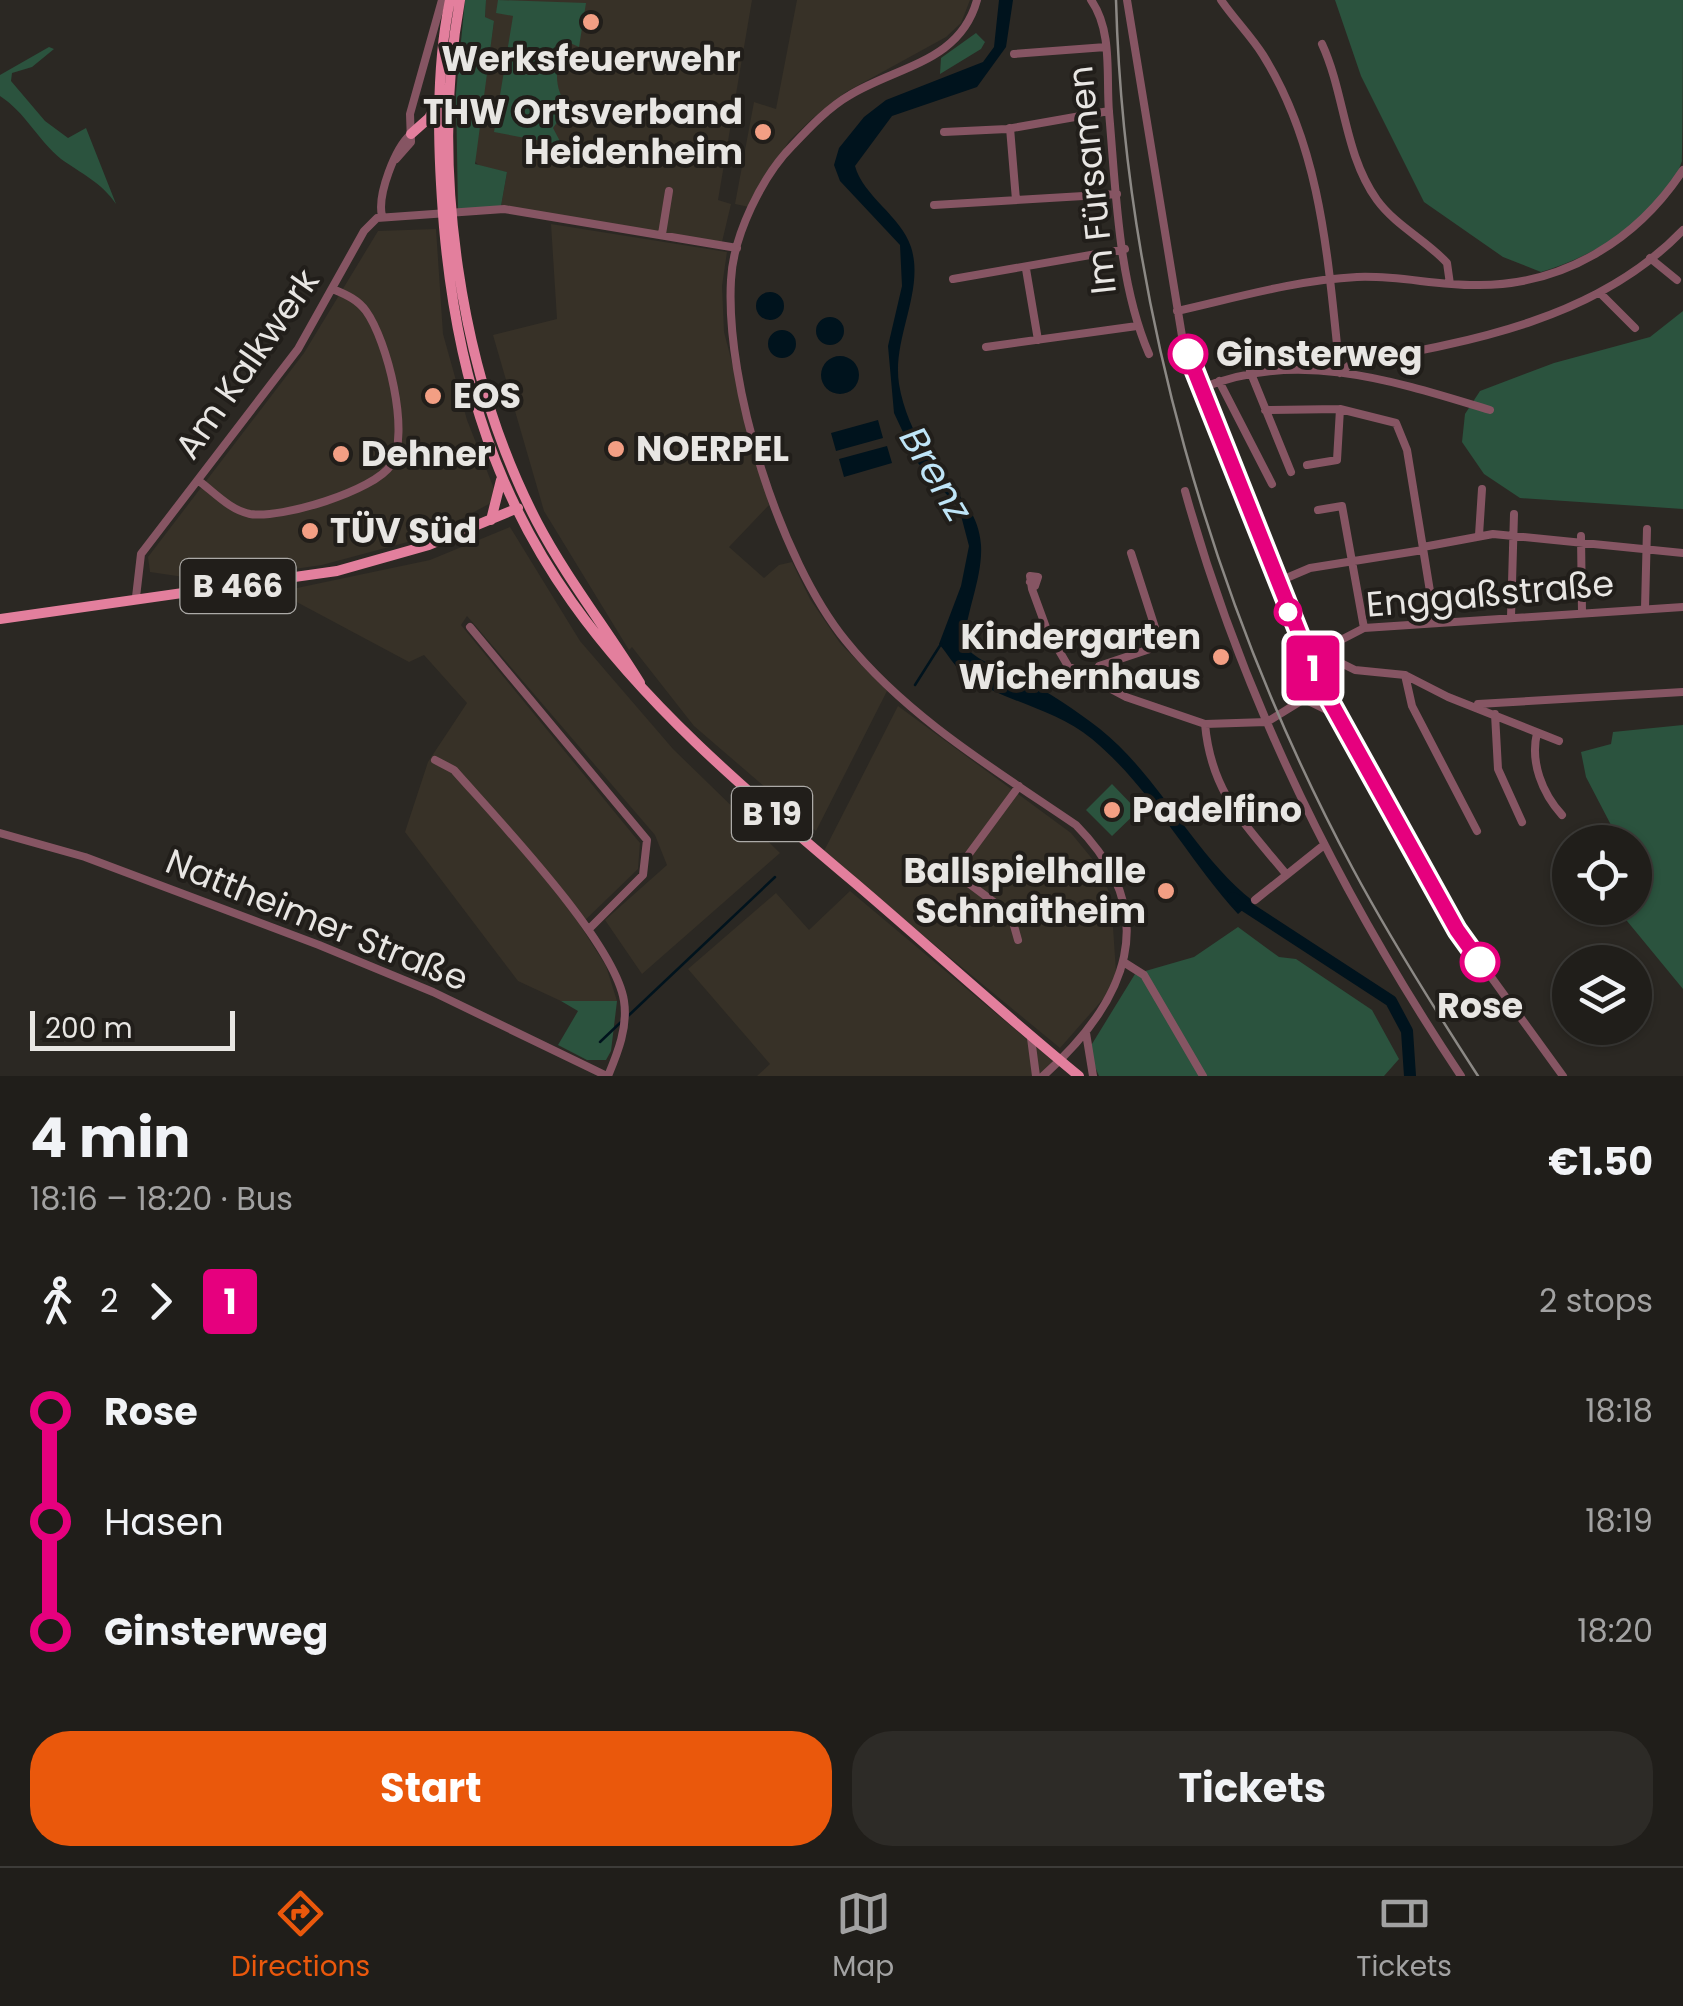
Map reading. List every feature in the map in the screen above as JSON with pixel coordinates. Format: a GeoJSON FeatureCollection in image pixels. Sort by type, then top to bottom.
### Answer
{"type":"FeatureCollection","features":[{"type":"Feature","properties":{"kind":"main road","name":"B 19"},"geometry":{"type":"LineString","coordinates":[[450,0],[442,95],[456,336],[476,412],[501,479],[571,604],[616,664],[737,783],[1079,1076]]}},
{"type":"Feature","properties":{"kind":"main road","name":"B 19"},"geometry":{"type":"LineString","coordinates":[[448,196],[460,0]]}},
{"type":"Feature","properties":{"kind":"main road"},"geometry":{"type":"LineString","coordinates":[[410,134],[429,118],[442,95]]}},
{"type":"Feature","properties":{"kind":"main road","name":"B 19"},"geometry":{"type":"LineString","coordinates":[[449,225],[473,358],[528,503],[570,580],[646,692]]}},
{"type":"Feature","properties":{"kind":"main road"},"geometry":{"type":"LineString","coordinates":[[491,520],[501,479]]}},
{"type":"Feature","properties":{"kind":"main road","name":"B 466"},"geometry":{"type":"LineString","coordinates":[[0,620],[136,597],[337,571],[430,546],[528,503]]}},
{"type":"Feature","properties":{"kind":"street","name":"Am Kalkwerk"},"geometry":{"type":"LineString","coordinates":[[136,597],[138,559],[279,376],[335,290],[364,231],[382,216],[380,202],[396,159],[410,142],[410,114],[442,0]]}},
{"type":"Feature","properties":{"kind":"street"},"geometry":{"type":"LineString","coordinates":[[977,0],[966,30],[950,46],[846,96],[791,146],[765,186],[737,248],[730,277],[733,353],[786,540],[814,596],[878,676],[1019,786],[1076,825],[1106,861],[1127,922],[1125,962],[1108,1006],[1060,1061],[1039,1076],[1036,1050],[1029,1034]]}},
{"type":"Feature","properties":{"kind":"street","name":"Im Fürsamen"},"geometry":{"type":"LineString","coordinates":[[1091,0],[1106,48],[1125,248],[1137,326],[1148,354]]}},
{"type":"Feature","properties":{"kind":"street"},"geometry":{"type":"LineString","coordinates":[[1127,0],[1176,311],[1200,390],[1277,582],[1316,676],[1457,930],[1562,1076]]}},
{"type":"Feature","properties":{"kind":"street"},"geometry":{"type":"LineString","coordinates":[[1221,0],[1262,53],[1284,93],[1312,174],[1332,280],[1340,374]]}},
{"type":"Feature","properties":{"kind":"street"},"geometry":{"type":"LineString","coordinates":[[1322,44],[1337,81],[1352,145],[1372,191],[1388,212],[1447,263],[1450,284]]}},
{"type":"Feature","properties":{"kind":"street"},"geometry":{"type":"LineString","coordinates":[[1014,54],[1106,48]]}},
{"type":"Feature","properties":{"kind":"street"},"geometry":{"type":"LineString","coordinates":[[944,132],[1010,128],[1109,111]]}},
{"type":"Feature","properties":{"kind":"street"},"geometry":{"type":"LineString","coordinates":[[1010,128],[1016,200]]}},
{"type":"Feature","properties":{"kind":"street"},"geometry":{"type":"LineString","coordinates":[[1176,311],[1360,276],[1504,284],[1579,263],[1628,234],[1667,194],[1683,170]]}},
{"type":"Feature","properties":{"kind":"street"},"geometry":{"type":"LineString","coordinates":[[662,234],[669,191]]}},
{"type":"Feature","properties":{"kind":"street"},"geometry":{"type":"LineString","coordinates":[[934,204],[1118,194]]}},
{"type":"Feature","properties":{"kind":"street"},"geometry":{"type":"LineString","coordinates":[[382,216],[504,210],[737,248]]}},
{"type":"Feature","properties":{"kind":"street"},"geometry":{"type":"LineString","coordinates":[[1340,374],[1352,363],[1544,318],[1600,293],[1683,230]]}},
{"type":"Feature","properties":{"kind":"street"},"geometry":{"type":"LineString","coordinates":[[953,279],[1026,269],[1125,248]]}},
{"type":"Feature","properties":{"kind":"street"},"geometry":{"type":"LineString","coordinates":[[1650,258],[1677,280]]}},
{"type":"Feature","properties":{"kind":"street"},"geometry":{"type":"LineString","coordinates":[[1026,269],[1038,340]]}},
{"type":"Feature","properties":{"kind":"street"},"geometry":{"type":"LineString","coordinates":[[199,481],[238,510],[268,513],[359,490],[391,465],[399,446],[400,422],[378,338],[364,309],[335,290]]}},
{"type":"Feature","properties":{"kind":"street"},"geometry":{"type":"LineString","coordinates":[[1600,293],[1636,328]]}},
{"type":"Feature","properties":{"kind":"street"},"geometry":{"type":"LineString","coordinates":[[986,347],[1137,326]]}},
{"type":"Feature","properties":{"kind":"street"},"geometry":{"type":"LineString","coordinates":[[1200,390],[1250,371],[1297,367],[1421,389],[1490,410]]}},
{"type":"Feature","properties":{"kind":"street"},"geometry":{"type":"LineString","coordinates":[[1250,371],[1292,472]]}},
{"type":"Feature","properties":{"kind":"street"},"geometry":{"type":"LineString","coordinates":[[1219,381],[1272,484]]}},
{"type":"Feature","properties":{"kind":"street"},"geometry":{"type":"LineString","coordinates":[[1266,410],[1340,409],[1388,420],[1400,430],[1434,622]]}},
{"type":"Feature","properties":{"kind":"street"},"geometry":{"type":"LineString","coordinates":[[1307,465],[1337,460],[1340,409]]}},
{"type":"Feature","properties":{"kind":"street"},"geometry":{"type":"LineString","coordinates":[[1277,582],[1310,568],[1475,540],[1479,535],[1482,489]]}},
{"type":"Feature","properties":{"kind":"street"},"geometry":{"type":"LineString","coordinates":[[1185,491],[1216,592],[1266,722],[1324,845],[1397,977],[1460,1076]]}},
{"type":"Feature","properties":{"kind":"street"},"geometry":{"type":"LineString","coordinates":[[1318,510],[1342,506],[1364,628]]}},
{"type":"Feature","properties":{"kind":"street"},"geometry":{"type":"LineString","coordinates":[[1511,617],[1514,514]]}},
{"type":"Feature","properties":{"kind":"street"},"geometry":{"type":"LineString","coordinates":[[1645,608],[1647,529]]}},
{"type":"Feature","properties":{"kind":"street"},"geometry":{"type":"LineString","coordinates":[[1479,535],[1581,540],[1683,553]]}},
{"type":"Feature","properties":{"kind":"street"},"geometry":{"type":"LineString","coordinates":[[1581,540],[1582,613]]}},
{"type":"Feature","properties":{"kind":"street"},"geometry":{"type":"LineString","coordinates":[[1093,679],[1099,666],[1150,649],[1159,640],[1131,553]]}},
{"type":"Feature","properties":{"kind":"street"},"geometry":{"type":"LineString","coordinates":[[1030,582],[1068,666],[1126,698],[1205,724],[1266,722],[1304,700],[1316,676]]}},
{"type":"Feature","properties":{"kind":"street","name":"Enggaßstraße"},"geometry":{"type":"LineString","coordinates":[[1308,657],[1326,644],[1364,628],[1683,606]]}},
{"type":"Feature","properties":{"kind":"street"},"geometry":{"type":"LineString","coordinates":[[470,627],[647,840],[643,874],[589,928]]}},
{"type":"Feature","properties":{"kind":"street"},"geometry":{"type":"LineString","coordinates":[[1326,644],[1340,663],[1354,670],[1405,675],[1448,698],[1474,704],[1560,741]]}},
{"type":"Feature","properties":{"kind":"street"},"geometry":{"type":"LineString","coordinates":[[1405,675],[1412,706],[1477,831]]}},
{"type":"Feature","properties":{"kind":"street"},"geometry":{"type":"LineString","coordinates":[[1474,704],[1683,692]]}},
{"type":"Feature","properties":{"kind":"street"},"geometry":{"type":"LineString","coordinates":[[1304,700],[1337,715]]}},
{"type":"Feature","properties":{"kind":"street"},"geometry":{"type":"LineString","coordinates":[[1496,714],[1498,769],[1522,822]]}},
{"type":"Feature","properties":{"kind":"street"},"geometry":{"type":"LineString","coordinates":[[1205,724],[1208,759],[1218,787],[1286,874]]}},
{"type":"Feature","properties":{"kind":"street"},"geometry":{"type":"LineString","coordinates":[[1537,732],[1537,770],[1547,796],[1562,815]]}},
{"type":"Feature","properties":{"kind":"street"},"geometry":{"type":"LineString","coordinates":[[435,760],[454,770],[589,928],[612,965],[624,1000],[624,1028],[607,1076]]}},
{"type":"Feature","properties":{"kind":"street"},"geometry":{"type":"LineString","coordinates":[[1018,940],[1011,915],[954,873],[1019,786]]}},
{"type":"Feature","properties":{"kind":"street","name":"Nattheimer Straße"},"geometry":{"type":"LineString","coordinates":[[0,834],[85,858],[335,952],[433,992],[607,1076]]}},
{"type":"Feature","properties":{"kind":"street"},"geometry":{"type":"LineString","coordinates":[[1255,900],[1324,845]]}},
{"type":"Feature","properties":{"kind":"street"},"geometry":{"type":"LineString","coordinates":[[1125,962],[1144,975],[1203,1076]]}},
{"type":"Feature","properties":{"kind":"street"},"geometry":{"type":"LineString","coordinates":[[1086,1034],[1094,1076]]}},
{"type":"Feature","properties":{"kind":"shaded area"},"geometry":{"type":"Polygon","coordinates":[[[486,0],[752,0],[718,200],[731,204],[722,242],[501,206],[507,172],[480,167],[474,160],[494,22],[485,17],[486,0]]]}},
{"type":"Feature","properties":{"kind":"shaded area"},"geometry":{"type":"Polygon","coordinates":[[[797,0],[970,0],[961,23],[946,37],[846,92],[813,118],[789,141],[749,207],[735,204],[754,102],[776,109],[797,0]]]}},
{"type":"Feature","properties":{"kind":"shaded area"},"geometry":{"type":"Polygon","coordinates":[[[551,224],[727,252],[722,286],[724,332],[769,505],[729,547],[764,578],[779,565],[792,562],[810,599],[840,643],[887,691],[816,831],[694,726],[632,647],[629,650],[544,511],[493,335],[557,319],[551,224]]]}},
{"type":"Feature","properties":{"kind":"shaded area"},"geometry":{"type":"Polygon","coordinates":[[[436,229],[443,334],[467,420],[498,499],[430,536],[322,565],[211,581],[150,572],[148,557],[304,353],[378,231],[436,229]]]}},
{"type":"Feature","properties":{"kind":"shaded area"},"geometry":{"type":"Polygon","coordinates":[[[510,527],[580,641],[673,749],[780,853],[642,974],[605,920],[667,865],[655,835],[467,616],[461,625],[640,843],[638,869],[580,925],[606,966],[617,1001],[561,1001],[518,981],[405,832],[428,762],[467,703],[424,655],[409,662],[278,592],[430,560],[510,527]]]}},
{"type":"Feature","properties":{"kind":"shaded area"},"geometry":{"type":"Polygon","coordinates":[[[898,706],[1071,833],[1098,866],[1111,897],[1116,972],[1111,990],[1060,1048],[823,853],[898,706]]]}},
{"type":"Feature","properties":{"kind":"shaded area"},"geometry":{"type":"Polygon","coordinates":[[[850,891],[1054,1062],[1038,1076],[757,1076],[770,1064],[688,969],[776,893],[809,930],[850,891]]]}},
{"type":"Feature","properties":{"kind":"green space"},"geometry":{"type":"Polygon","coordinates":[[[465,0],[486,0],[485,17],[494,21],[475,164],[507,172],[501,206],[458,210],[456,93],[465,0]]]}},
{"type":"Feature","properties":{"kind":"green space"},"geometry":{"type":"Polygon","coordinates":[[[498,0],[586,3],[579,47],[570,43],[558,66],[560,92],[568,107],[553,128],[562,145],[494,132],[513,16],[496,13],[498,0]]]}},
{"type":"Feature","properties":{"kind":"green space"},"geometry":{"type":"Polygon","coordinates":[[[1335,0],[1683,0],[1682,161],[1673,181],[1643,217],[1583,256],[1541,272],[1503,257],[1424,202],[1361,76],[1335,0]]]}},
{"type":"Feature","properties":{"kind":"green space"},"geometry":{"type":"Polygon","coordinates":[[[976,33],[985,42],[981,49],[940,74],[941,58],[976,33]]]}},
{"type":"Feature","properties":{"kind":"green space"},"geometry":{"type":"Polygon","coordinates":[[[49,47],[54,49],[32,67],[12,73],[11,81],[45,121],[68,138],[86,128],[116,204],[98,184],[61,159],[0,96],[0,75],[49,47]]]}},
{"type":"Feature","properties":{"kind":"green space"},"geometry":{"type":"Polygon","coordinates":[[[1683,311],[1683,509],[1520,498],[1484,474],[1462,442],[1465,414],[1480,391],[1554,363],[1650,337],[1683,311]]]}},
{"type":"Feature","properties":{"kind":"green space"},"geometry":{"type":"Polygon","coordinates":[[[1683,725],[1683,989],[1652,951],[1652,945],[1647,945],[1630,925],[1652,925],[1652,825],[1611,825],[1586,777],[1581,752],[1611,744],[1613,732],[1683,725]]]}},
{"type":"Feature","properties":{"kind":"green space","name":"Padelfino"},"geometry":{"type":"Polygon","coordinates":[[[1112,784],[1138,811],[1112,836],[1086,810],[1112,784]]]}},
{"type":"Feature","properties":{"kind":"green space"},"geometry":{"type":"Polygon","coordinates":[[[1238,927],[1279,957],[1296,959],[1372,1010],[1399,1059],[1384,1076],[1099,1076],[1090,1055],[1092,1044],[1135,974],[1194,957],[1238,927]]]}},
{"type":"Feature","properties":{"kind":"green space"},"geometry":{"type":"Polygon","coordinates":[[[561,1001],[617,1001],[611,1051],[606,1060],[587,1060],[558,1045],[578,1011],[561,1001]]]}},
{"type":"Feature","properties":{"kind":"water"},"geometry":{"type":"Polygon","coordinates":[[[999,0],[1013,0],[1006,47],[977,87],[892,116],[855,166],[911,247],[914,280],[898,367],[906,412],[927,455],[968,507],[979,531],[979,569],[964,644],[983,661],[1015,674],[1062,702],[1122,748],[1212,861],[1253,901],[1238,914],[1133,779],[1092,739],[1060,719],[977,683],[960,670],[939,644],[961,586],[969,546],[959,508],[917,462],[894,413],[888,346],[902,286],[900,245],[840,181],[834,165],[839,148],[864,117],[886,100],[983,62],[994,47],[999,0]]]}},
{"type":"Feature","properties":{"kind":"water"},"geometry":{"type":"Polygon","coordinates":[[[770,292],[780,296],[784,306],[780,316],[770,320],[760,316],[756,306],[760,296],[770,292]]]}},
{"type":"Feature","properties":{"kind":"water"},"geometry":{"type":"Polygon","coordinates":[[[830,317],[840,321],[844,331],[840,341],[830,345],[820,341],[816,331],[820,321],[830,317]]]}},
{"type":"Feature","properties":{"kind":"water"},"geometry":{"type":"Polygon","coordinates":[[[782,330],[792,334],[796,344],[792,354],[782,358],[772,354],[768,344],[772,334],[782,330]]]}},
{"type":"Feature","properties":{"kind":"water"},"geometry":{"type":"Polygon","coordinates":[[[840,356],[853,362],[859,375],[853,388],[840,394],[827,388],[821,375],[827,362],[840,356]]]}},
{"type":"Feature","properties":{"kind":"water"},"geometry":{"type":"Polygon","coordinates":[[[878,420],[883,438],[836,451],[831,433],[878,420]]]}},
{"type":"Feature","properties":{"kind":"water"},"geometry":{"type":"Polygon","coordinates":[[[887,446],[892,463],[844,477],[839,459],[887,446]]]}},
{"type":"Feature","properties":{"kind":"waterway"},"geometry":{"type":"LineString","coordinates":[[915,685],[941,644]]}},
{"type":"Feature","properties":{"kind":"waterway"},"geometry":{"type":"LineString","coordinates":[[627,1017],[775,877]]}},
{"type":"Feature","properties":{"kind":"waterway","name":"Brenz"},"geometry":{"type":"LineString","coordinates":[[1233,898],[1391,1001],[1407,1031],[1410,1076]]}},
{"type":"Feature","properties":{"kind":"waterway"},"geometry":{"type":"LineString","coordinates":[[600,1042],[621,1022]]}},
{"type":"Feature","properties":{"kind":"railway"},"geometry":{"type":"LineString","coordinates":[[1116,0],[1123,112],[1137,225],[1157,337],[1218,557],[1258,664],[1353,869],[1478,1076]]}},
{"type":"Feature","properties":{"kind":"bus line","name":"1"},"geometry":{"type":"LineString","coordinates":[[1188,354],[1316,676],[1457,930],[1480,962]]}},
{"type":"Feature","properties":{"kind":"place","name":"Werksfeuerwehr"},"geometry":{"type":"Point","coordinates":[591,22]}},
{"type":"Feature","properties":{"kind":"place","name":"THW Ortsverband Heidenheim"},"geometry":{"type":"Point","coordinates":[763,132]}},
{"type":"Feature","properties":{"kind":"place","name":"Ginsterweg"},"geometry":{"type":"Point","coordinates":[1188,354]}},
{"type":"Feature","properties":{"kind":"place","name":"EOS"},"geometry":{"type":"Point","coordinates":[433,396]}},
{"type":"Feature","properties":{"kind":"place","name":"NOERPEL"},"geometry":{"type":"Point","coordinates":[616,449]}},
{"type":"Feature","properties":{"kind":"place","name":"Dehner"},"geometry":{"type":"Point","coordinates":[341,454]}},
{"type":"Feature","properties":{"kind":"place","name":"TÜV Süd"},"geometry":{"type":"Point","coordinates":[310,531]}},
{"type":"Feature","properties":{"kind":"place","name":"Kindergarten Wichernhaus"},"geometry":{"type":"Point","coordinates":[1221,657]}},
{"type":"Feature","properties":{"kind":"place","name":"Padelfino"},"geometry":{"type":"Point","coordinates":[1112,810]}},
{"type":"Feature","properties":{"kind":"place","name":"Ballspielhalle Schnaitheim"},"geometry":{"type":"Point","coordinates":[1166,891]}},
{"type":"Feature","properties":{"kind":"place","name":"Rose"},"geometry":{"type":"Point","coordinates":[1480,962]}}]}
